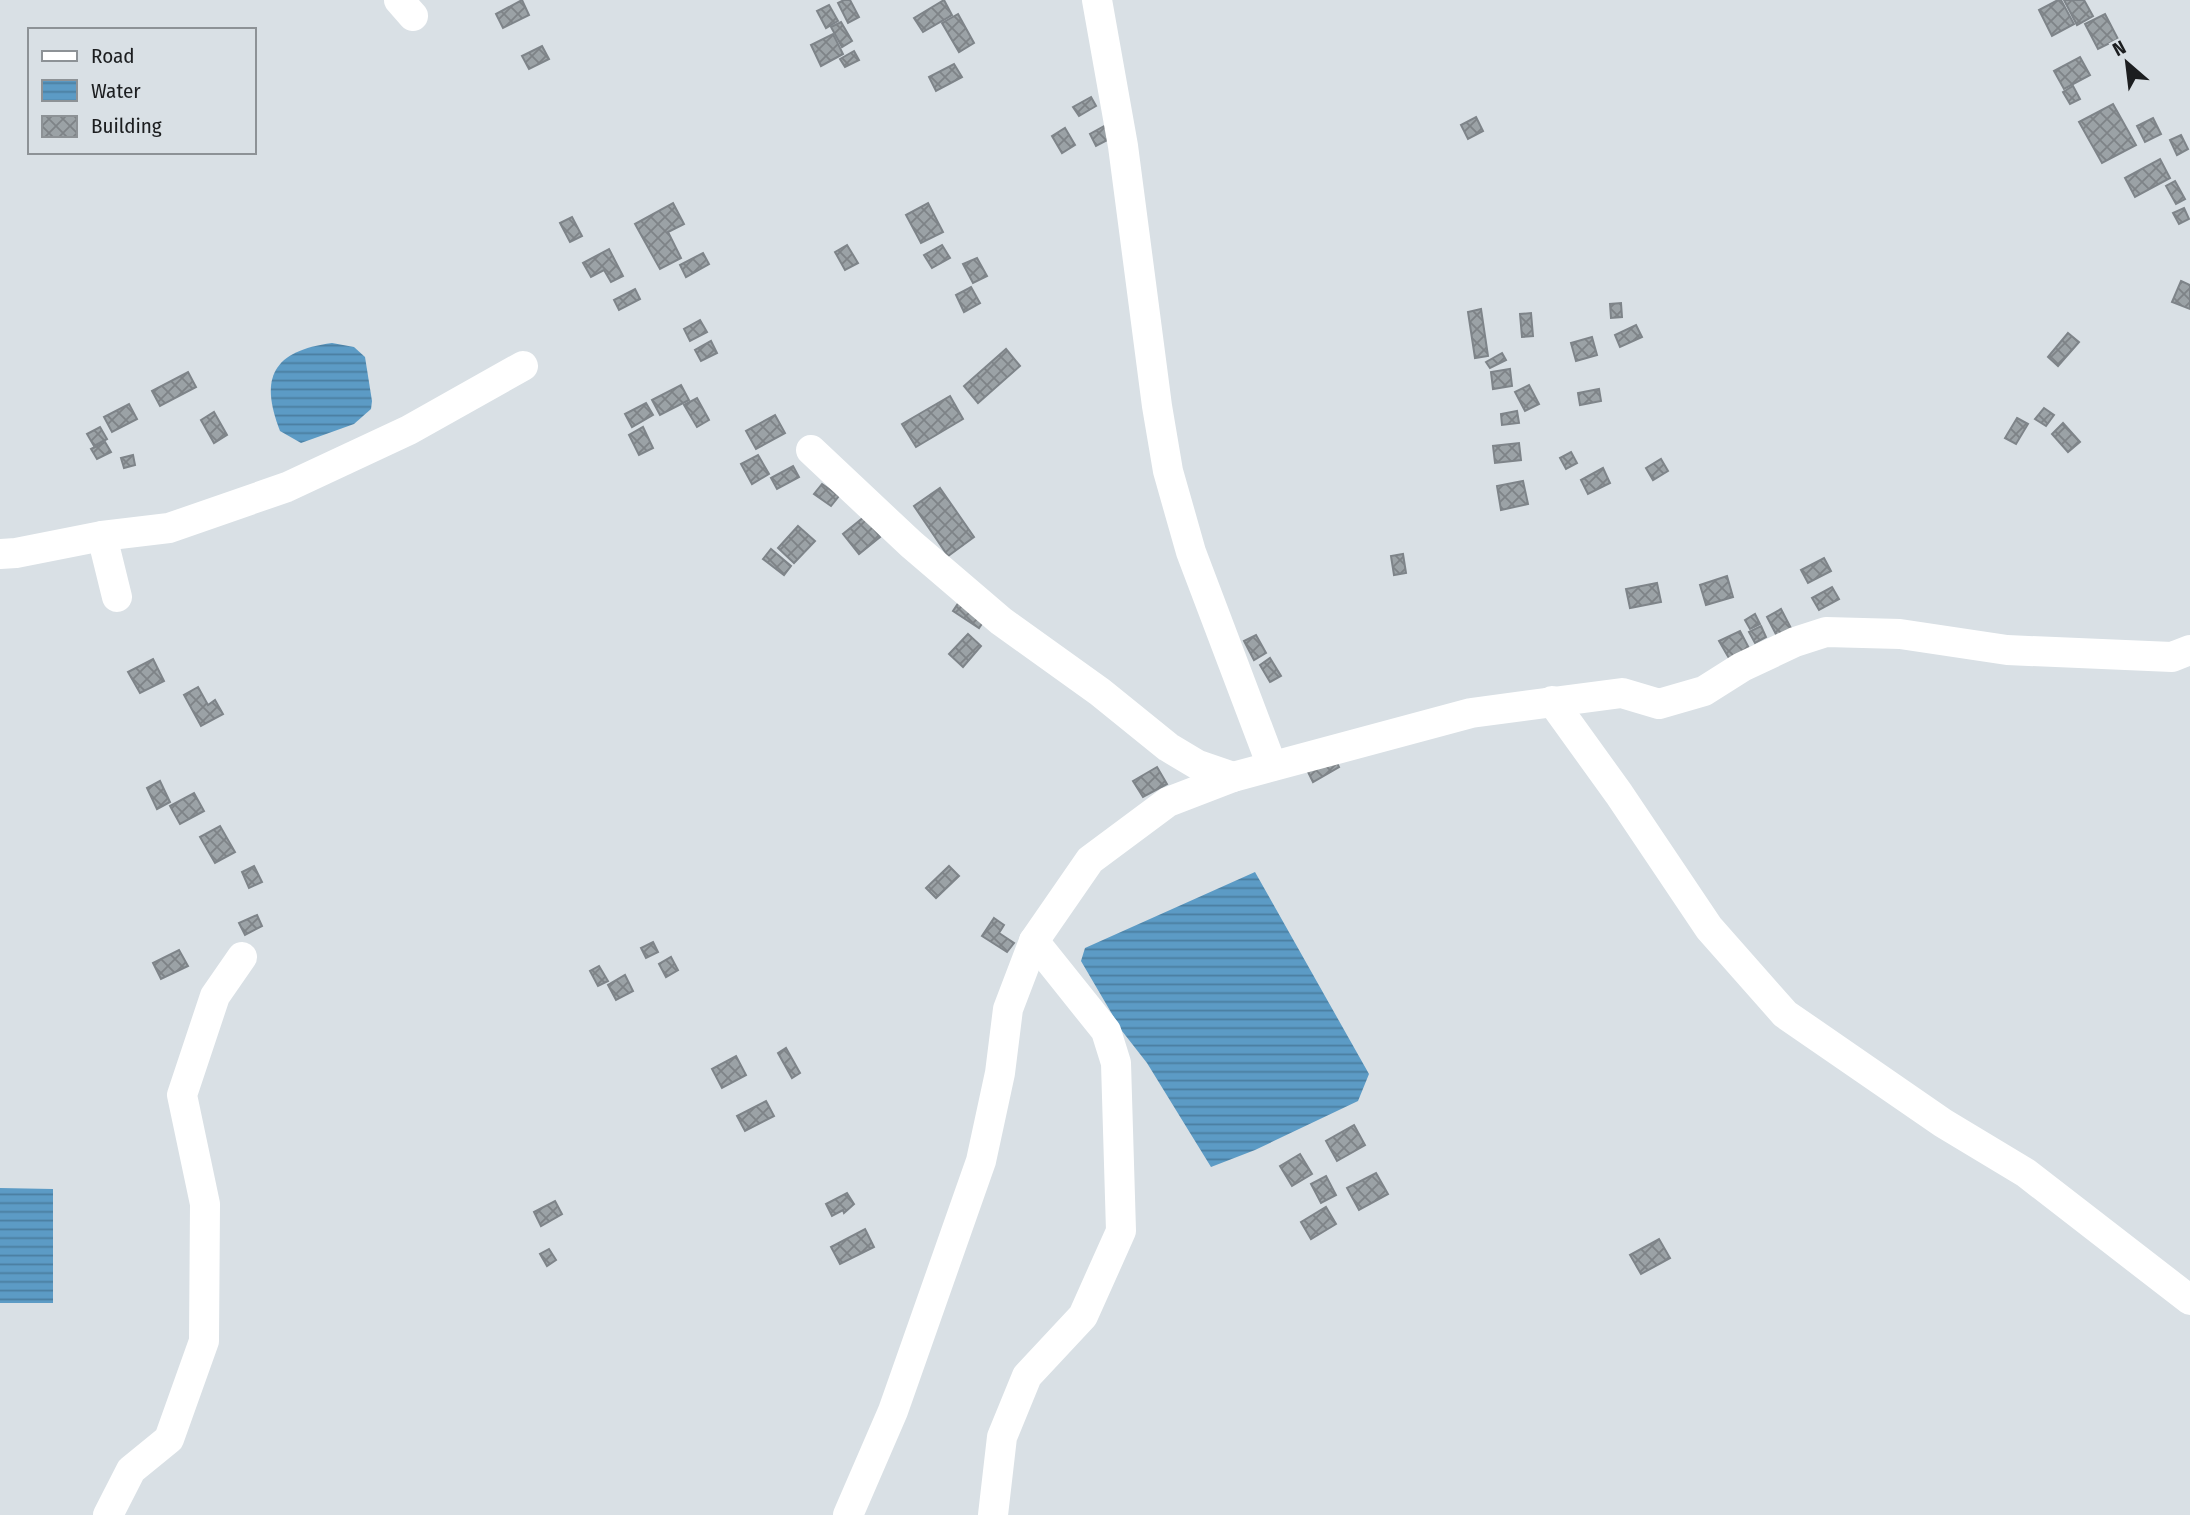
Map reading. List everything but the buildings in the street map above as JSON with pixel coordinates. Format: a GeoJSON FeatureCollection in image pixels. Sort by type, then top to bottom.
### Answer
{"type":"FeatureCollection","features":[{"type":"Feature","properties":{"kind":"street"},"geometry":{"type":"LineString","coordinates":[[1097,0],[1123,146],[1157,407],[1168,471],[1191,552],[1272,766]]}},
{"type":"Feature","properties":{"kind":"street"},"geometry":{"type":"LineString","coordinates":[[0,554],[102,536],[169,528],[287,487],[409,430],[523,366]]}},
{"type":"Feature","properties":{"kind":"street"},"geometry":{"type":"LineString","coordinates":[[811,450],[911,544],[1001,621],[1100,692],[1168,747],[1198,765],[1233,777]]}},
{"type":"Feature","properties":{"kind":"street"},"geometry":{"type":"LineString","coordinates":[[102,536],[117,597]]}},
{"type":"Feature","properties":{"kind":"street"},"geometry":{"type":"LineString","coordinates":[[848,1515],[893,1411],[981,1161],[1000,1073],[1008,1009],[1034,941],[1090,860],[1168,802],[1233,777],[1471,713],[1622,693],[1659,704],[1704,691],[1742,667],[1795,642],[1826,632],[1900,634],[2007,650],[2172,657],[2190,650]]}},
{"type":"Feature","properties":{"kind":"street"},"geometry":{"type":"LineString","coordinates":[[1552,701],[1619,794],[1709,929],[1785,1014],[1943,1123],[2026,1173],[2190,1300]]}},
{"type":"Feature","properties":{"kind":"street"},"geometry":{"type":"LineString","coordinates":[[993,1515],[1002,1437],[1027,1376],[1083,1316],[1121,1231],[1116,1063],[1106,1031],[1034,941]]}},
{"type":"Feature","properties":{"kind":"street"},"geometry":{"type":"LineString","coordinates":[[108,1515],[131,1470],[169,1440],[204,1341],[205,1204],[182,1095],[215,996],[242,957]]}},
{"type":"Feature","properties":{"kind":"water"},"geometry":{"type":"Polygon","coordinates":[[[332,343],[354,347],[365,357],[371,409],[354,424],[301,443],[280,431],[271,396],[272,382],[276,370],[284,360],[312,347],[332,343]]]}},
{"type":"Feature","properties":{"kind":"water"},"geometry":{"type":"Polygon","coordinates":[[[1255,872],[1369,1074],[1358,1101],[1255,1150],[1211,1167],[1147,1063],[1122,1031],[1081,961],[1085,948],[1255,872]]]}},
{"type":"Feature","properties":{"kind":"water"},"geometry":{"type":"Polygon","coordinates":[[[0,1188],[53,1189],[53,1303],[0,1303],[0,1188]]]}}]}
